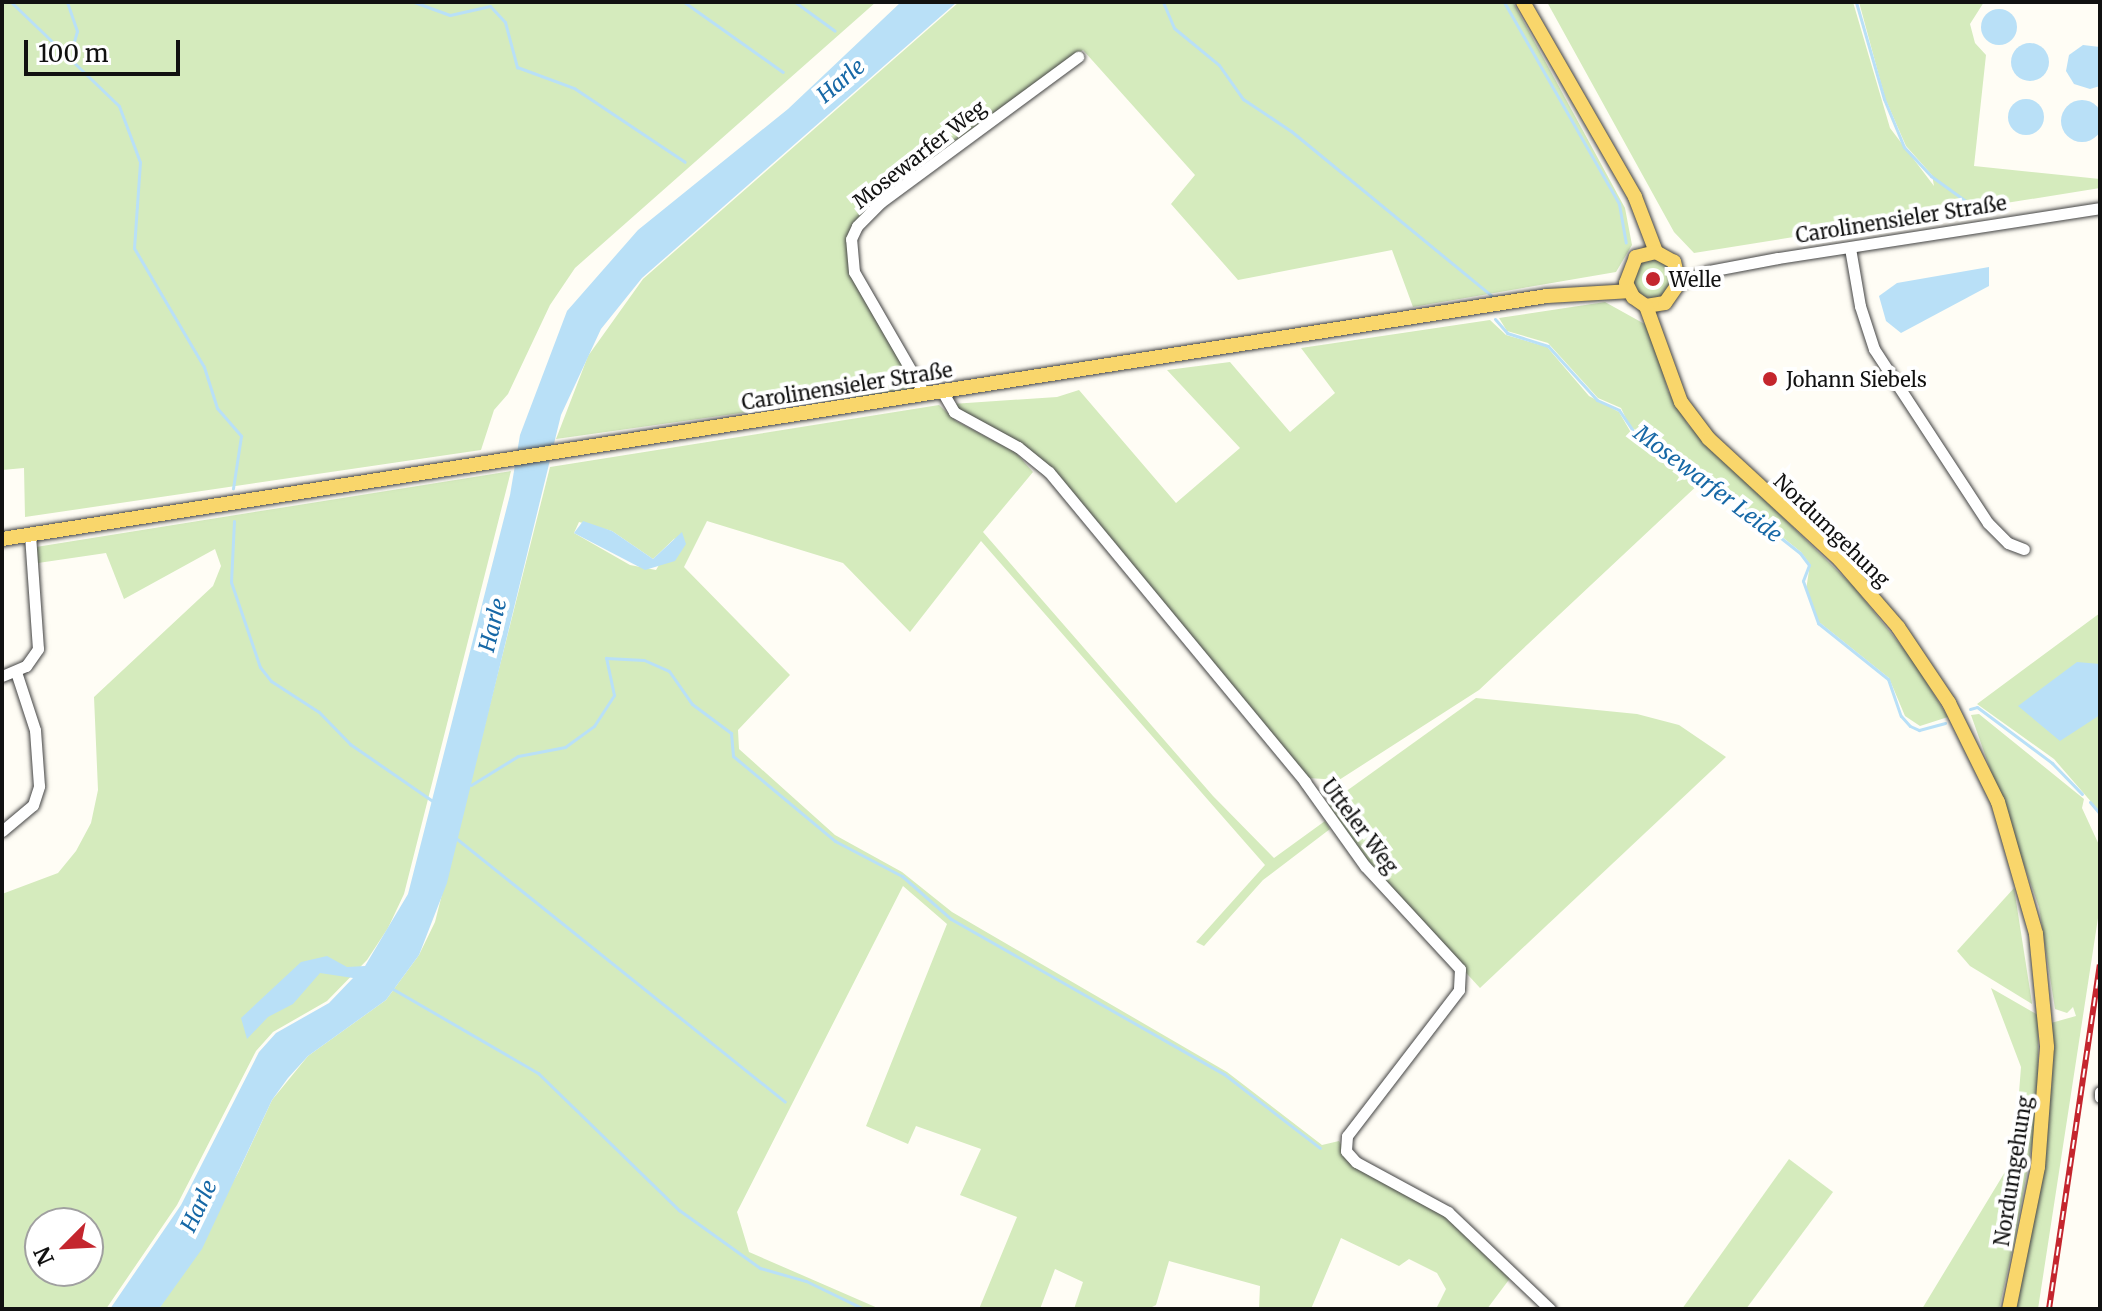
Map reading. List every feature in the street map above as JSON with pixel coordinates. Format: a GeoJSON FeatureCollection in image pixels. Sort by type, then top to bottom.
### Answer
{"type":"FeatureCollection","features":[{"type":"Feature","properties":{"kind":"main road"},"geometry":{"type":"LineString","coordinates":[[1523,2],[1641,213],[1649,253],[1678,276],[1665,303],[1646,306]]}},
{"type":"Feature","properties":{"kind":"main road"},"geometry":{"type":"LineString","coordinates":[[1629,291],[1626,275],[1649,253]]}},
{"type":"Feature","properties":{"kind":"main road","name":"Carolinensieler Straße"},"geometry":{"type":"LineString","coordinates":[[1593,290],[1626,275]]}},
{"type":"Feature","properties":{"kind":"main road","name":"Carolinensieler Straße"},"geometry":{"type":"LineString","coordinates":[[2,539],[1593,290],[1629,291]]}},
{"type":"Feature","properties":{"kind":"main road","name":"Nordumgehung"},"geometry":{"type":"LineString","coordinates":[[1629,291],[1646,306],[1673,386],[1692,420],[1840,560],[1898,627],[1949,703],[1998,802],[2036,934],[2047,1047],[2040,1153],[2009,1309]]}},
{"type":"Feature","properties":{"kind":"main road","name":"Nordumgehung"},"geometry":{"type":"LineString","coordinates":[[1662,346],[1665,303]]}},
{"type":"Feature","properties":{"kind":"street","name":"Mosewarfer Weg"},"geometry":{"type":"LineString","coordinates":[[924,393],[854,272],[851,239],[857,226],[881,202],[1078,57]]}},
{"type":"Feature","properties":{"kind":"street","name":"Carolinensieler Straße"},"geometry":{"type":"LineString","coordinates":[[1678,276],[2100,208]]}},
{"type":"Feature","properties":{"kind":"street"},"geometry":{"type":"LineString","coordinates":[[1850,248],[1860,306],[1874,349],[1988,523],[2008,543],[2024,549]]}},
{"type":"Feature","properties":{"kind":"street","name":"Utteler Weg"},"geometry":{"type":"LineString","coordinates":[[942,391],[954,412],[1018,447],[1049,472],[1305,782],[1365,866],[1460,969],[1459,990],[1347,1136],[1346,1151],[1356,1162],[1448,1212],[1550,1309]]}},
{"type":"Feature","properties":{"kind":"street"},"geometry":{"type":"LineString","coordinates":[[2,676],[16,672],[38,649],[30,534]]}},
{"type":"Feature","properties":{"kind":"street"},"geometry":{"type":"LineString","coordinates":[[2,831],[33,805],[39,786],[35,730],[16,672]]}},
{"type":"Feature","properties":{"kind":"green space"},"geometry":{"type":"Polygon","coordinates":[[[2,2],[876,2],[575,268],[550,305],[508,394],[494,410],[481,450],[25,517],[24,468],[2,470],[2,2]]]}},
{"type":"Feature","properties":{"kind":"green space"},"geometry":{"type":"Polygon","coordinates":[[[959,2],[1513,2],[1625,208],[1632,245],[1616,272],[1413,307],[1392,250],[1238,280],[1171,204],[1195,175],[1083,50],[881,198],[848,237],[850,273],[920,388],[556,439],[588,356],[643,279],[959,2]]]}},
{"type":"Feature","properties":{"kind":"green space"},"geometry":{"type":"Polygon","coordinates":[[[1547,2],[1853,2],[1890,128],[1934,186],[1932,175],[1906,146],[1885,98],[1859,2],[1984,2],[1970,24],[1975,43],[1986,55],[1974,166],[2100,179],[2100,188],[1694,253],[1674,232],[1547,2]]]}},
{"type":"Feature","properties":{"kind":"green space"},"geometry":{"type":"Polygon","coordinates":[[[1652,260],[1666,265],[1671,279],[1666,293],[1652,298],[1638,293],[1633,279],[1638,265],[1652,260]]]}},
{"type":"Feature","properties":{"kind":"green space"},"geometry":{"type":"Polygon","coordinates":[[[1605,302],[1650,327],[1668,391],[1688,425],[1853,586],[1911,658],[1948,717],[1920,726],[1905,716],[1889,678],[1819,622],[1806,590],[1810,564],[1801,552],[1676,452],[1630,427],[1621,408],[1598,398],[1548,343],[1507,331],[1499,318],[1605,302]]]}},
{"type":"Feature","properties":{"kind":"green space"},"geometry":{"type":"Polygon","coordinates":[[[1490,320],[1506,335],[1547,347],[1589,396],[1619,412],[1633,436],[1702,481],[1479,690],[1339,780],[1308,778],[1051,469],[952,404],[1057,397],[1079,390],[1176,503],[1240,448],[1167,370],[1230,362],[1290,432],[1335,393],[1301,348],[1490,320]]]}},
{"type":"Feature","properties":{"kind":"green space"},"geometry":{"type":"Polygon","coordinates":[[[939,405],[956,421],[1015,452],[1033,472],[983,532],[1213,796],[1274,858],[1325,821],[1330,829],[1263,880],[1204,946],[1196,942],[1265,865],[981,541],[910,632],[843,563],[707,521],[684,567],[790,675],[738,730],[739,749],[835,835],[902,872],[952,912],[1227,1072],[1322,1145],[1339,1141],[1353,1166],[1447,1216],[1511,1277],[1487,1309],[1436,1309],[1446,1289],[1437,1273],[1409,1259],[1399,1266],[1341,1238],[1311,1309],[1259,1309],[1260,1286],[1169,1261],[1156,1305],[1148,1309],[1074,1309],[1083,1282],[1055,1269],[1040,1309],[979,1309],[1017,1217],[960,1195],[981,1149],[916,1126],[908,1144],[866,1126],[947,924],[903,886],[737,1212],[749,1252],[880,1309],[159,1309],[238,1173],[272,1100],[308,1056],[386,1000],[419,955],[435,922],[550,467],[939,405]],[[579,522],[574,533],[630,565],[656,570],[675,538],[653,559],[612,531],[579,522]]]}},
{"type":"Feature","properties":{"kind":"green space"},"geometry":{"type":"Polygon","coordinates":[[[511,471],[404,894],[388,928],[367,960],[327,1001],[273,1032],[256,1051],[177,1205],[106,1309],[2,1309],[2,894],[58,873],[76,851],[91,823],[98,790],[94,697],[213,586],[221,566],[215,549],[124,599],[106,553],[38,563],[36,547],[511,471]]]}},
{"type":"Feature","properties":{"kind":"green space"},"geometry":{"type":"Polygon","coordinates":[[[2100,613],[2100,812],[2054,759],[1977,704],[2100,613]]]}},
{"type":"Feature","properties":{"kind":"green space"},"geometry":{"type":"Polygon","coordinates":[[[1476,698],[1637,714],[1679,725],[1726,757],[1480,988],[1381,880],[1327,805],[1476,698]]]}},
{"type":"Feature","properties":{"kind":"green space"},"geometry":{"type":"Polygon","coordinates":[[[1979,714],[2084,799],[2082,808],[2100,847],[2100,905],[2038,1309],[2014,1309],[2044,1166],[2052,1079],[2051,1023],[2076,1016],[2073,1007],[2067,1013],[2055,1009],[2039,907],[1971,715],[1979,714]]]}},
{"type":"Feature","properties":{"kind":"green space"},"geometry":{"type":"Polygon","coordinates":[[[2014,888],[2032,1004],[1970,966],[1957,951],[2014,888]]]}},
{"type":"Feature","properties":{"kind":"green space"},"geometry":{"type":"Polygon","coordinates":[[[1991,988],[2038,1015],[2038,1111],[2016,1234],[1999,1309],[1922,1309],[2014,1157],[2021,1067],[1991,988]]]}},
{"type":"Feature","properties":{"kind":"green space"},"geometry":{"type":"Polygon","coordinates":[[[1789,1159],[1833,1192],[1746,1309],[1682,1309],[1789,1159]]]}},
{"type":"Feature","properties":{"kind":"water","name":"Harle"},"geometry":{"type":"Polygon","coordinates":[[[901,2],[957,2],[642,278],[601,329],[561,415],[447,883],[419,955],[386,1000],[308,1056],[288,1078],[272,1100],[202,1249],[159,1309],[110,1309],[181,1205],[259,1052],[276,1033],[329,1003],[353,978],[320,973],[293,1004],[268,1017],[247,1039],[241,1018],[301,962],[327,956],[347,967],[365,966],[408,894],[510,495],[520,435],[567,311],[638,230],[788,109],[901,2]]]}},
{"type":"Feature","properties":{"kind":"water"},"geometry":{"type":"Polygon","coordinates":[[[1999,9],[2012,14],[2017,27],[2012,40],[1999,45],[1986,40],[1981,27],[1986,14],[1999,9]]]}},
{"type":"Feature","properties":{"kind":"water"},"geometry":{"type":"Polygon","coordinates":[[[2030,43],[2043,49],[2049,62],[2043,75],[2030,81],[2017,75],[2011,62],[2017,49],[2030,43]]]}},
{"type":"Feature","properties":{"kind":"water"},"geometry":{"type":"Polygon","coordinates":[[[2083,45],[2100,47],[2100,86],[2090,89],[2074,84],[2066,71],[2069,55],[2083,45]]]}},
{"type":"Feature","properties":{"kind":"water"},"geometry":{"type":"Polygon","coordinates":[[[2026,99],[2039,104],[2044,117],[2039,130],[2026,135],[2013,130],[2008,117],[2013,104],[2026,99]]]}},
{"type":"Feature","properties":{"kind":"water"},"geometry":{"type":"Polygon","coordinates":[[[2082,100],[2097,106],[2103,121],[2097,136],[2082,142],[2067,136],[2061,121],[2067,106],[2082,100]]]}},
{"type":"Feature","properties":{"kind":"water"},"geometry":{"type":"Polygon","coordinates":[[[1989,267],[1989,286],[1901,333],[1886,321],[1879,296],[1897,283],[1989,267]]]}},
{"type":"Feature","properties":{"kind":"water"},"geometry":{"type":"Polygon","coordinates":[[[583,521],[612,531],[653,559],[682,532],[686,544],[675,561],[645,570],[574,533],[583,521]]]}},
{"type":"Feature","properties":{"kind":"water"},"geometry":{"type":"Polygon","coordinates":[[[2077,662],[2100,664],[2100,715],[2060,741],[2018,706],[2077,662]]]}},
{"type":"Feature","properties":{"kind":"waterway"},"geometry":{"type":"LineString","coordinates":[[11,2],[119,106],[140,162],[134,248],[204,367],[217,408],[241,436],[233,488]]}},
{"type":"Feature","properties":{"kind":"waterway"},"geometry":{"type":"LineString","coordinates":[[67,2],[77,31],[73,45]]}},
{"type":"Feature","properties":{"kind":"waterway"},"geometry":{"type":"LineString","coordinates":[[414,2],[450,15],[490,6],[505,22],[517,67],[574,88],[685,162]]}},
{"type":"Feature","properties":{"kind":"waterway"},"geometry":{"type":"LineString","coordinates":[[684,2],[783,72]]}},
{"type":"Feature","properties":{"kind":"waterway"},"geometry":{"type":"LineString","coordinates":[[795,2],[835,31]]}},
{"type":"Feature","properties":{"kind":"waterway","name":"Mosewarfer Leide"},"geometry":{"type":"LineString","coordinates":[[1163,2],[1174,28],[1219,65],[1243,99],[1291,131],[1493,297]]}},
{"type":"Feature","properties":{"kind":"waterway"},"geometry":{"type":"LineString","coordinates":[[1504,2],[1619,204],[1626,242]]}},
{"type":"Feature","properties":{"kind":"waterway"},"geometry":{"type":"LineString","coordinates":[[1856,2],[1884,99],[1904,147],[1931,176],[1967,202]]}},
{"type":"Feature","properties":{"kind":"waterway","name":"Mosewarfer Leide"},"geometry":{"type":"LineString","coordinates":[[1495,319],[1507,333],[1548,346],[1597,400],[1619,410],[1636,435],[1675,454],[1800,553],[1809,565],[1803,581],[1818,623],[1888,679],[1901,716],[1910,726],[1919,730],[1945,723]]}},
{"type":"Feature","properties":{"kind":"waterway"},"geometry":{"type":"LineString","coordinates":[[234,521],[231,582],[260,667],[271,681],[319,712],[350,744],[434,802]]}},
{"type":"Feature","properties":{"kind":"waterway"},"geometry":{"type":"LineString","coordinates":[[471,785],[518,756],[565,747],[594,726],[614,695],[606,658],[644,660],[669,671],[692,704],[731,733],[733,756],[835,841],[902,876],[951,919],[1224,1074],[1320,1148]]}},
{"type":"Feature","properties":{"kind":"waterway","name":"Mosewarfer Leide"},"geometry":{"type":"LineString","coordinates":[[1970,709],[1977,707],[2052,763],[2082,794]]}},
{"type":"Feature","properties":{"kind":"waterway","name":"Mosewarfer Leide"},"geometry":{"type":"LineString","coordinates":[[2090,802],[2100,814]]}},
{"type":"Feature","properties":{"kind":"waterway"},"geometry":{"type":"LineString","coordinates":[[457,839],[785,1102]]}},
{"type":"Feature","properties":{"kind":"waterway"},"geometry":{"type":"LineString","coordinates":[[393,989],[538,1073],[679,1210],[760,1268],[806,1281],[864,1309]]}},
{"type":"Feature","properties":{"kind":"railway"},"geometry":{"type":"LineString","coordinates":[[2049,1309],[2100,965]]}},
{"type":"Feature","properties":{"kind":"place","name":"Welle"},"geometry":{"type":"Point","coordinates":[1653,279]}},
{"type":"Feature","properties":{"kind":"place","name":"Johann Siebels"},"geometry":{"type":"Point","coordinates":[1770,379]}}]}
